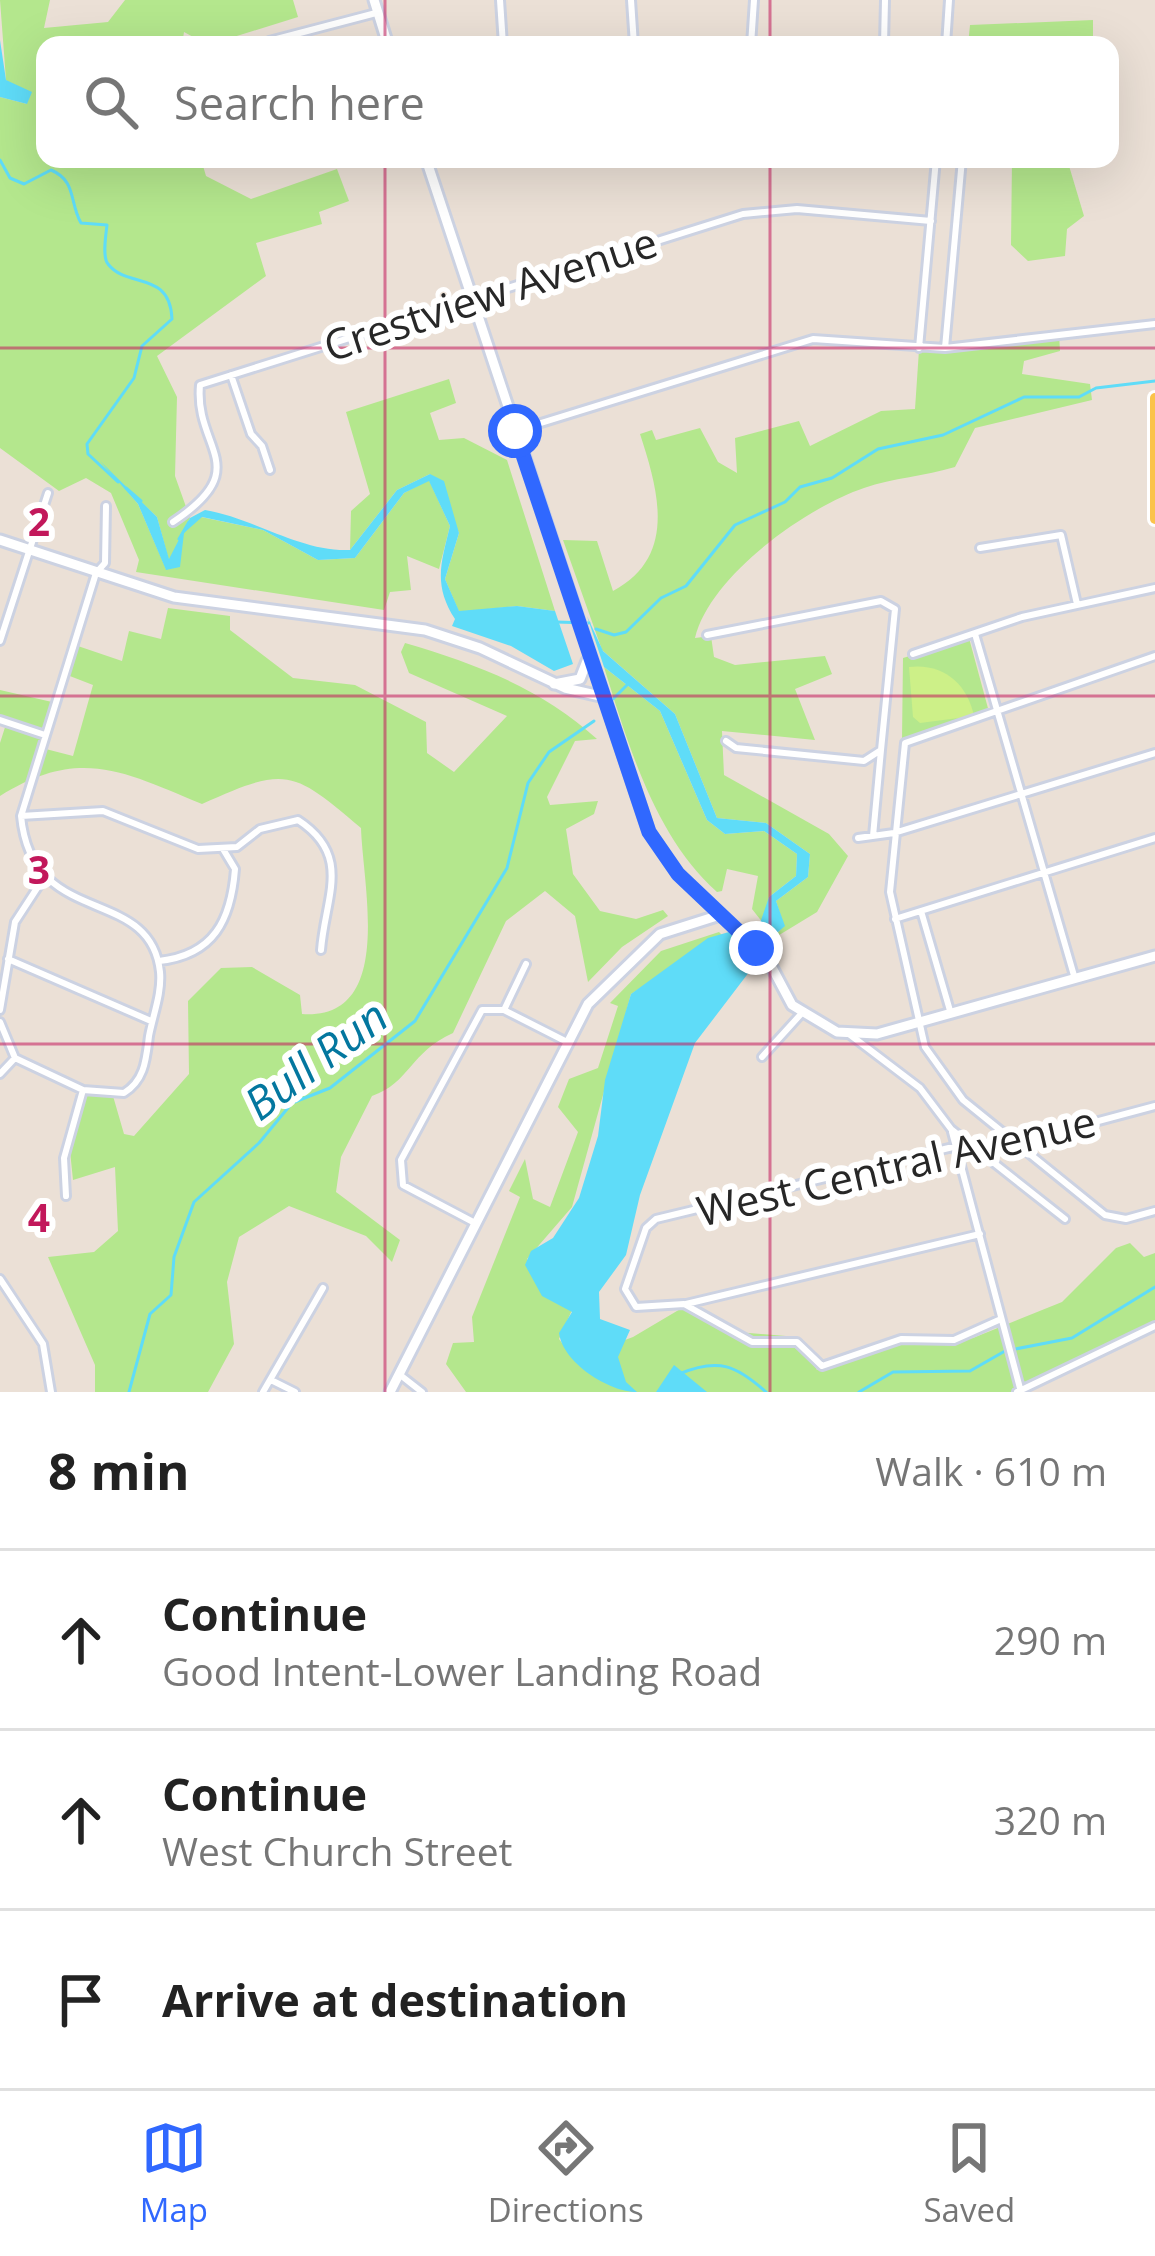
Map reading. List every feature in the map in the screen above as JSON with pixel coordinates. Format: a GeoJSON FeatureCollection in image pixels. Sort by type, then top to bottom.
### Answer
{"type":"FeatureCollection","features":[{"type":"Feature","properties":{"kind":"main road"},"geometry":{"type":"LineString","coordinates":[[374,0],[385,36]]}},
{"type":"Feature","properties":{"kind":"main road"},"geometry":{"type":"LineString","coordinates":[[429,168],[600,696],[658,848],[762,954],[785,998],[826,1029],[877,1034],[1155,956]]}},
{"type":"Feature","properties":{"kind":"main road"},"geometry":{"type":"LineString","coordinates":[[1155,398],[1155,519]]}},
{"type":"Feature","properties":{"kind":"main road"},"geometry":{"type":"LineString","coordinates":[[0,540],[174,597],[425,630],[480,648],[554,684],[600,696]]}},
{"type":"Feature","properties":{"kind":"main road"},"geometry":{"type":"LineString","coordinates":[[554,684],[580,680],[587,655]]}},
{"type":"Feature","properties":{"kind":"main road"},"geometry":{"type":"LineString","coordinates":[[390,1392],[567,1042],[596,994],[650,942],[673,927],[720,915]]}},
{"type":"Feature","properties":{"kind":"street"},"geometry":{"type":"LineString","coordinates":[[500,0],[502,36]]}},
{"type":"Feature","properties":{"kind":"street"},"geometry":{"type":"LineString","coordinates":[[631,0],[633,36]]}},
{"type":"Feature","properties":{"kind":"street"},"geometry":{"type":"LineString","coordinates":[[752,36],[754,0]]}},
{"type":"Feature","properties":{"kind":"street"},"geometry":{"type":"LineString","coordinates":[[884,0],[884,36]]}},
{"type":"Feature","properties":{"kind":"street"},"geometry":{"type":"LineString","coordinates":[[947,36],[949,0]]}},
{"type":"Feature","properties":{"kind":"street"},"geometry":{"type":"LineString","coordinates":[[285,36],[378,12]]}},
{"type":"Feature","properties":{"kind":"street"},"geometry":{"type":"LineString","coordinates":[[920,348],[935,168]]}},
{"type":"Feature","properties":{"kind":"street"},"geometry":{"type":"LineString","coordinates":[[945,348],[961,168]]}},
{"type":"Feature","properties":{"kind":"street","name":"Crestview Avenue"},"geometry":{"type":"LineString","coordinates":[[232,375],[766,209],[931,221]]}},
{"type":"Feature","properties":{"kind":"street"},"geometry":{"type":"LineString","coordinates":[[515,431],[799,341],[945,348],[1155,324]]}},
{"type":"Feature","properties":{"kind":"street"},"geometry":{"type":"LineString","coordinates":[[177,519],[206,496],[218,469],[200,386],[232,375],[251,434],[270,470]]}},
{"type":"Feature","properties":{"kind":"street"},"geometry":{"type":"LineString","coordinates":[[0,641],[33,551],[48,493]]}},
{"type":"Feature","properties":{"kind":"street"},"geometry":{"type":"LineString","coordinates":[[0,1022],[15,1058],[83,1090],[109,1094],[131,1088],[140,1078],[158,999],[158,962],[143,934],[118,915],[43,880],[27,854],[21,816],[96,573],[105,563],[106,506]]}},
{"type":"Feature","properties":{"kind":"street"},"geometry":{"type":"LineString","coordinates":[[980,548],[1056,533],[1077,604]]}},
{"type":"Feature","properties":{"kind":"street"},"geometry":{"type":"LineString","coordinates":[[913,654],[1077,604],[1155,588]]}},
{"type":"Feature","properties":{"kind":"street"},"geometry":{"type":"LineString","coordinates":[[707,635],[886,600],[895,609],[873,837]]}},
{"type":"Feature","properties":{"kind":"street"},"geometry":{"type":"LineString","coordinates":[[976,634],[1075,979]]}},
{"type":"Feature","properties":{"kind":"street"},"geometry":{"type":"LineString","coordinates":[[1155,656],[905,743],[894,833],[894,919],[925,1047],[947,1082],[1094,1207],[1117,1218],[1155,1210]]}},
{"type":"Feature","properties":{"kind":"street"},"geometry":{"type":"LineString","coordinates":[[0,720],[44,735]]}},
{"type":"Feature","properties":{"kind":"street"},"geometry":{"type":"LineString","coordinates":[[726,741],[736,748],[864,761],[880,750]]}},
{"type":"Feature","properties":{"kind":"street"},"geometry":{"type":"LineString","coordinates":[[858,838],[894,833],[1155,753]]}},
{"type":"Feature","properties":{"kind":"street"},"geometry":{"type":"LineString","coordinates":[[21,816],[85,808],[199,850],[223,850],[272,824],[298,820],[320,834],[327,845],[332,884],[321,950]]}},
{"type":"Feature","properties":{"kind":"street"},"geometry":{"type":"LineString","coordinates":[[894,919],[1155,838]]}},
{"type":"Feature","properties":{"kind":"street"},"geometry":{"type":"LineString","coordinates":[[158,962],[184,958],[225,924],[235,869],[223,850]]}},
{"type":"Feature","properties":{"kind":"street"},"geometry":{"type":"LineString","coordinates":[[0,1010],[15,922],[43,880]]}},
{"type":"Feature","properties":{"kind":"street"},"geometry":{"type":"LineString","coordinates":[[921,910],[951,1014]]}},
{"type":"Feature","properties":{"kind":"street"},"geometry":{"type":"LineString","coordinates":[[8,959],[151,1021]]}},
{"type":"Feature","properties":{"kind":"street"},"geometry":{"type":"LineString","coordinates":[[504,1010],[526,964]]}},
{"type":"Feature","properties":{"kind":"street"},"geometry":{"type":"LineString","coordinates":[[475,1223],[408,1188],[398,1171],[472,1020],[487,1008],[504,1010],[567,1042]]}},
{"type":"Feature","properties":{"kind":"street"},"geometry":{"type":"LineString","coordinates":[[762,1057],[801,1014]]}},
{"type":"Feature","properties":{"kind":"street"},"geometry":{"type":"LineString","coordinates":[[849,1034],[928,1095],[951,1129],[1020,1391],[1155,1326]]}},
{"type":"Feature","properties":{"kind":"street"},"geometry":{"type":"LineString","coordinates":[[0,1074],[15,1058]]}},
{"type":"Feature","properties":{"kind":"street"},"geometry":{"type":"LineString","coordinates":[[66,1196],[64,1158],[83,1090]]}},
{"type":"Feature","properties":{"kind":"street","name":"West Central Avenue"},"geometry":{"type":"LineString","coordinates":[[684,1304],[643,1309],[626,1297],[625,1283],[644,1233],[656,1219],[957,1146],[1016,1144],[1155,1106]]}},
{"type":"Feature","properties":{"kind":"street"},"geometry":{"type":"LineString","coordinates":[[951,1129],[1065,1219]]}},
{"type":"Feature","properties":{"kind":"street"},"geometry":{"type":"LineString","coordinates":[[684,1304],[980,1234]]}},
{"type":"Feature","properties":{"kind":"street"},"geometry":{"type":"LineString","coordinates":[[0,1279],[43,1344],[51,1392]]}},
{"type":"Feature","properties":{"kind":"street"},"geometry":{"type":"LineString","coordinates":[[262,1392],[323,1288]]}},
{"type":"Feature","properties":{"kind":"street"},"geometry":{"type":"LineString","coordinates":[[684,1304],[752,1342],[797,1342],[813,1363],[826,1366],[901,1339],[955,1340],[1001,1319]]}},
{"type":"Feature","properties":{"kind":"street"},"geometry":{"type":"LineString","coordinates":[[399,1374],[422,1392]]}},
{"type":"Feature","properties":{"kind":"street"},"geometry":{"type":"LineString","coordinates":[[270,1379],[295,1392]]}},
{"type":"Feature","properties":{"kind":"green space"},"geometry":{"type":"Polygon","coordinates":[[[0,0],[50,0],[44,28],[108,22],[125,0],[293,0],[298,17],[237,36],[184,32],[183,36],[36,36],[36,168],[204,168],[206,176],[251,199],[337,169],[349,201],[319,212],[322,224],[256,243],[266,276],[157,356],[177,397],[175,476],[190,518],[184,531],[201,517],[263,530],[318,560],[355,558],[404,493],[429,480],[450,526],[439,569],[407,556],[411,590],[390,592],[384,610],[136,572],[139,560],[111,493],[86,478],[59,491],[0,448],[0,97],[27,104],[6,80],[0,0]],[[116,478],[138,504],[166,569],[184,533],[169,561],[157,517],[116,478]]]}},
{"type":"Feature","properties":{"kind":"green space"},"geometry":{"type":"Polygon","coordinates":[[[1093,20],[1093,36],[969,36],[970,25],[1093,20]]]}},
{"type":"Feature","properties":{"kind":"green space"},"geometry":{"type":"Polygon","coordinates":[[[1012,168],[1070,168],[1084,216],[1067,229],[1065,256],[1028,261],[1011,245],[1012,168]]]}},
{"type":"Feature","properties":{"kind":"green space"},"geometry":{"type":"Polygon","coordinates":[[[1059,335],[1060,351],[1024,361],[1022,374],[1090,384],[1092,400],[975,428],[955,467],[864,488],[815,511],[763,547],[719,591],[704,615],[695,638],[711,636],[714,657],[735,665],[825,656],[832,674],[795,689],[815,740],[722,731],[724,775],[829,834],[848,856],[817,912],[771,940],[784,926],[776,901],[808,877],[810,854],[766,823],[717,818],[675,714],[602,650],[563,540],[597,541],[613,591],[647,560],[655,542],[657,500],[640,434],[652,430],[656,440],[700,428],[718,462],[737,473],[735,438],[799,421],[810,446],[881,411],[915,409],[919,350],[1059,335]]]}},
{"type":"Feature","properties":{"kind":"green space"},"geometry":{"type":"Polygon","coordinates":[[[449,379],[456,403],[430,413],[439,440],[464,438],[507,460],[555,611],[517,606],[459,612],[445,579],[459,533],[430,474],[397,490],[350,550],[351,511],[370,494],[346,412],[449,379]]]}},
{"type":"Feature","properties":{"kind":"green space"},"geometry":{"type":"Polygon","coordinates":[[[168,608],[230,616],[230,630],[293,678],[355,685],[426,722],[427,753],[454,772],[507,716],[409,673],[401,652],[405,643],[482,669],[553,705],[597,739],[575,741],[547,797],[550,805],[598,801],[594,814],[566,829],[573,874],[600,911],[636,919],[663,910],[668,916],[622,947],[588,982],[575,916],[545,891],[506,921],[453,1033],[428,1049],[395,1083],[372,1096],[341,1157],[336,1192],[400,1240],[392,1262],[366,1236],[289,1206],[239,1237],[227,1282],[234,1344],[208,1392],[95,1392],[95,1365],[48,1257],[94,1252],[118,1231],[115,1167],[73,1180],[68,1132],[83,1092],[113,1096],[124,1134],[134,1136],[189,1074],[188,1001],[221,968],[252,967],[300,995],[302,1014],[331,1010],[351,996],[362,974],[367,946],[361,828],[303,784],[271,779],[202,804],[125,774],[79,768],[28,781],[0,796],[0,743],[7,721],[0,717],[0,690],[52,702],[38,747],[73,756],[93,685],[62,673],[72,644],[122,661],[129,631],[161,639],[168,608]]]}},
{"type":"Feature","properties":{"kind":"green space"},"geometry":{"type":"Polygon","coordinates":[[[969,638],[989,712],[902,739],[903,658],[969,638]]]}},
{"type":"Feature","properties":{"kind":"green space"},"geometry":{"type":"Polygon","coordinates":[[[604,667],[660,711],[707,820],[725,834],[764,831],[797,854],[796,876],[769,897],[763,923],[752,909],[758,876],[727,869],[722,891],[717,892],[695,870],[660,817],[604,667]]]}},
{"type":"Feature","properties":{"kind":"green space"},"geometry":{"type":"Polygon","coordinates":[[[909,667],[933,668],[952,678],[966,694],[974,716],[920,723],[913,717],[909,667]]]}},
{"type":"Feature","properties":{"kind":"green space"},"geometry":{"type":"Polygon","coordinates":[[[719,932],[723,936],[631,994],[572,1207],[527,1259],[549,1296],[572,1310],[559,1339],[574,1359],[633,1337],[682,1308],[737,1332],[798,1337],[817,1370],[866,1348],[973,1338],[1062,1302],[1116,1248],[1130,1243],[1144,1257],[1155,1253],[1155,1324],[1021,1392],[466,1392],[446,1364],[453,1343],[474,1342],[472,1317],[520,1197],[509,1191],[525,1159],[533,1199],[550,1207],[578,1132],[558,1107],[569,1079],[598,1068],[618,1006],[610,1003],[661,951],[719,932]]]}},
{"type":"Feature","properties":{"kind":"water"},"geometry":{"type":"Polygon","coordinates":[[[0,40],[6,80],[32,92],[27,104],[0,97],[0,40]]]}},
{"type":"Feature","properties":{"kind":"water"},"geometry":{"type":"Polygon","coordinates":[[[100,461],[157,517],[169,559],[190,518],[205,510],[313,546],[350,550],[397,490],[430,474],[444,481],[459,533],[445,579],[459,611],[517,606],[555,611],[573,664],[554,671],[511,646],[452,626],[455,619],[441,574],[450,526],[429,481],[404,493],[355,558],[318,560],[263,530],[202,517],[184,533],[180,567],[166,570],[138,504],[100,461]]]}},
{"type":"Feature","properties":{"kind":"water"},"geometry":{"type":"Polygon","coordinates":[[[587,616],[603,651],[675,714],[717,818],[766,823],[810,854],[808,877],[776,901],[785,926],[770,939],[758,929],[769,897],[796,876],[797,854],[764,831],[725,834],[707,820],[660,711],[604,667],[587,616]]]}},
{"type":"Feature","properties":{"kind":"water"},"geometry":{"type":"Polygon","coordinates":[[[729,932],[756,957],[756,963],[695,1043],[640,1195],[626,1255],[599,1292],[600,1319],[630,1330],[618,1357],[626,1382],[637,1392],[626,1391],[589,1374],[569,1355],[559,1333],[572,1312],[542,1296],[525,1265],[531,1251],[553,1238],[579,1198],[598,1136],[605,1080],[631,994],[708,938],[729,932]]]}},
{"type":"Feature","properties":{"kind":"water"},"geometry":{"type":"Polygon","coordinates":[[[674,1365],[707,1392],[656,1392],[674,1365]]]}},
{"type":"Feature","properties":{"kind":"waterway"},"geometry":{"type":"LineString","coordinates":[[0,160],[10,178],[24,184],[51,170],[65,180],[81,223],[107,225],[108,264],[116,272],[156,287],[169,304],[172,319],[142,346],[134,378],[87,444],[88,454],[118,482]]}},
{"type":"Feature","properties":{"kind":"waterway"},"geometry":{"type":"LineString","coordinates":[[596,629],[614,635],[626,632],[661,598],[686,586],[735,525],[785,502],[800,487],[832,478],[878,449],[943,435],[1024,397],[1079,397],[1096,388],[1155,381]]}},
{"type":"Feature","properties":{"kind":"waterway"},"geometry":{"type":"LineString","coordinates":[[126,488],[141,501]]}},
{"type":"Feature","properties":{"kind":"waterway"},"geometry":{"type":"LineString","coordinates":[[179,539],[189,522]]}},
{"type":"Feature","properties":{"kind":"waterway"},"geometry":{"type":"LineString","coordinates":[[556,622],[589,623]]}},
{"type":"Feature","properties":{"kind":"waterway","name":"Bull Run"},"geometry":{"type":"LineString","coordinates":[[613,699],[629,683]]}},
{"type":"Feature","properties":{"kind":"waterway","name":"Bull Run"},"geometry":{"type":"LineString","coordinates":[[129,1392],[150,1314],[171,1295],[174,1257],[194,1202],[259,1143],[292,1103],[330,1088],[415,1021],[507,868],[528,783],[549,752],[594,721]]}},
{"type":"Feature","properties":{"kind":"waterway"},"geometry":{"type":"LineString","coordinates":[[746,952],[764,933]]}},
{"type":"Feature","properties":{"kind":"waterway"},"geometry":{"type":"LineString","coordinates":[[859,1392],[893,1372],[970,1371],[1005,1351],[1072,1338],[1155,1287]]}},
{"type":"Feature","properties":{"kind":"waterway"},"geometry":{"type":"LineString","coordinates":[[679,1374],[705,1366],[727,1367],[766,1392]]}},
{"type":"Feature","properties":{"kind":"route"},"geometry":{"type":"LineString","coordinates":[[515,431],[649,832],[666,861],[756,948]]}}]}
